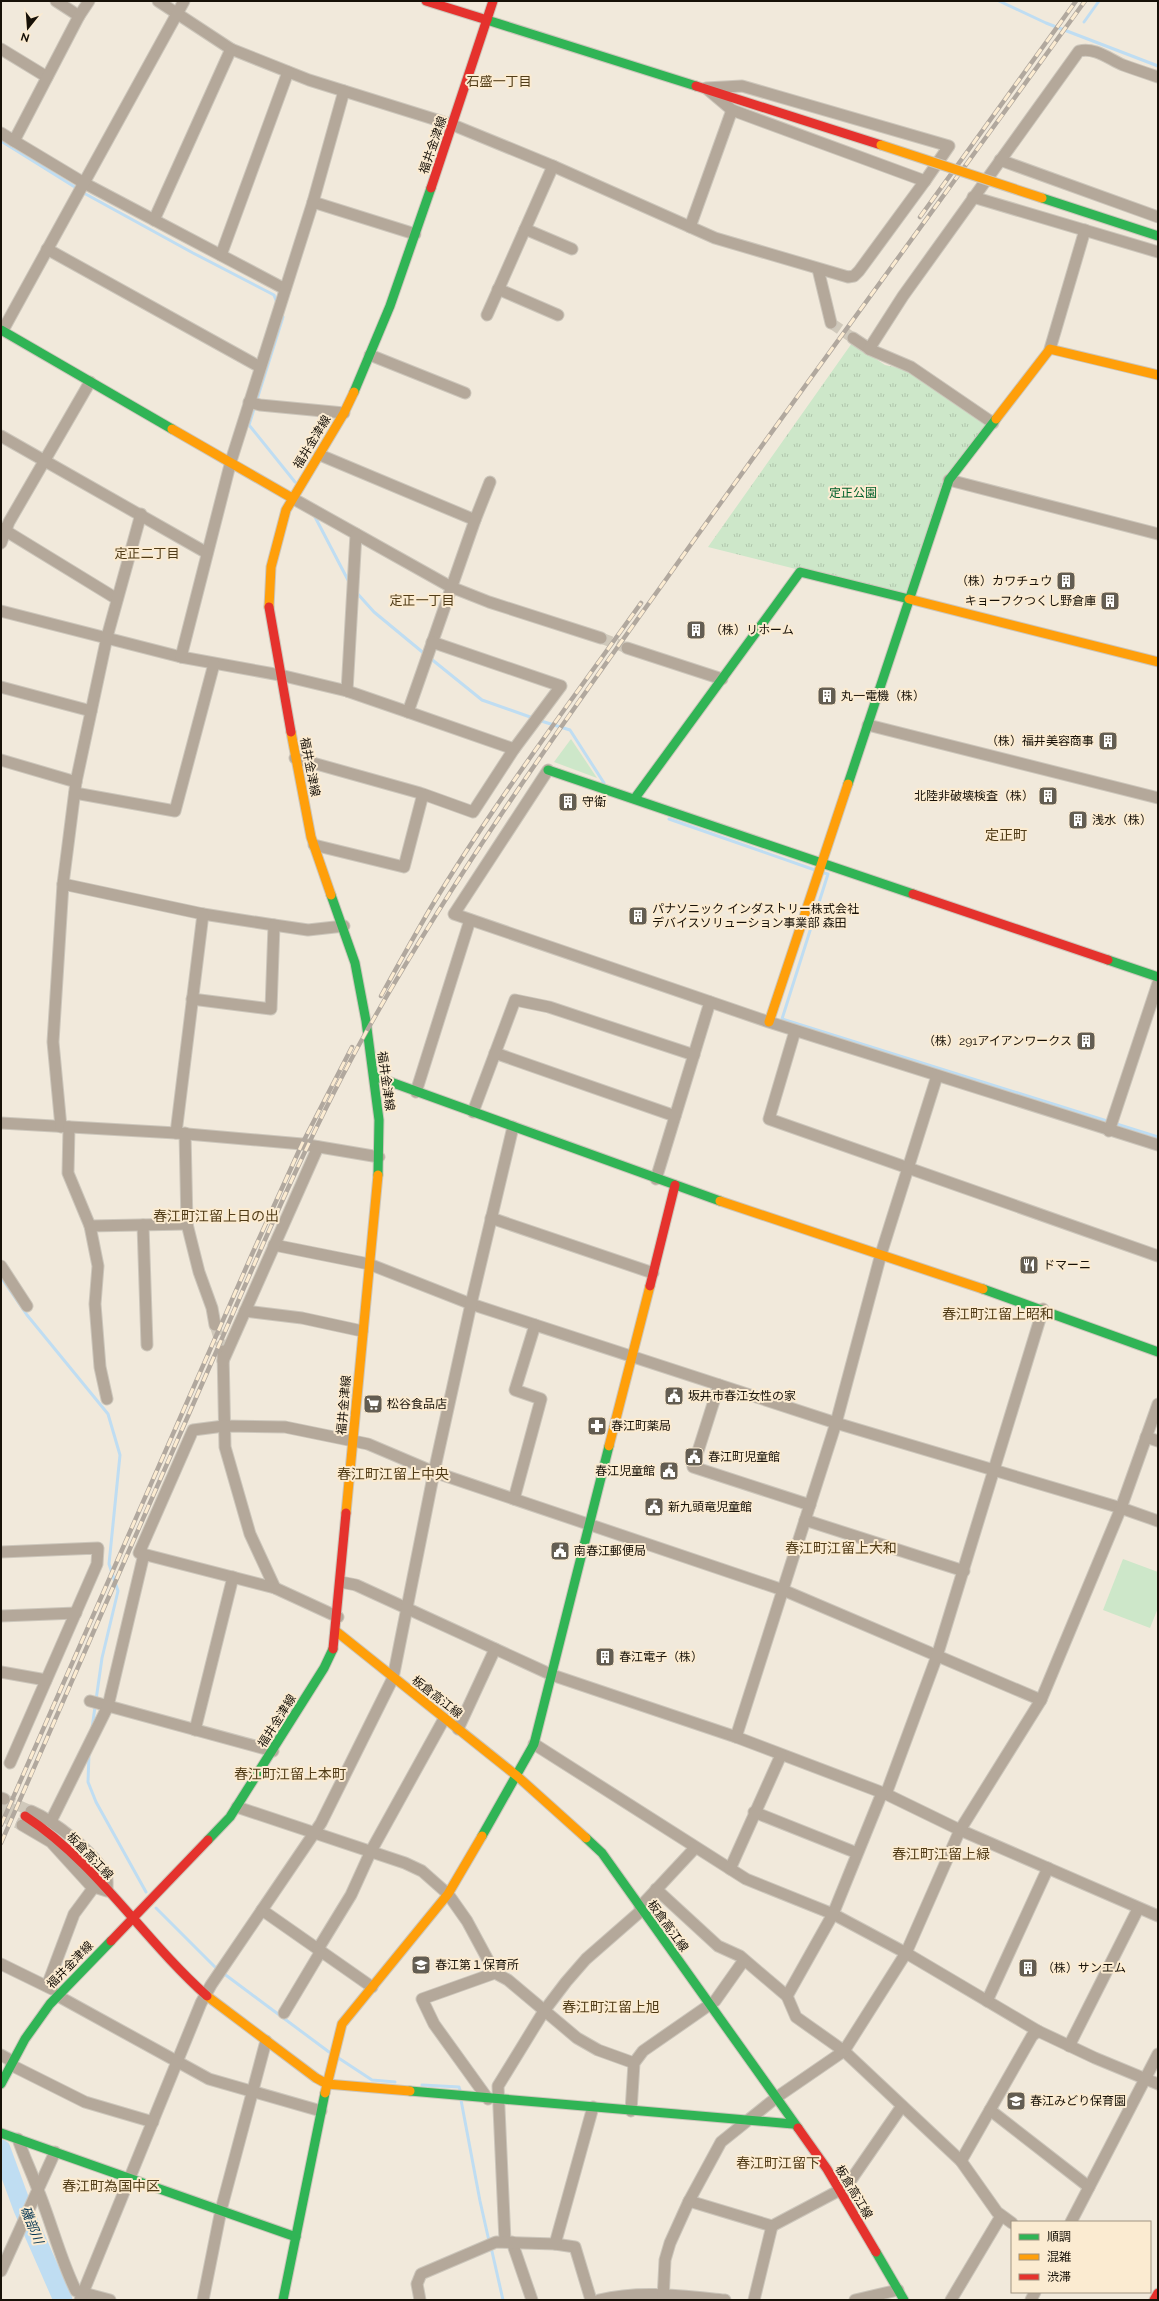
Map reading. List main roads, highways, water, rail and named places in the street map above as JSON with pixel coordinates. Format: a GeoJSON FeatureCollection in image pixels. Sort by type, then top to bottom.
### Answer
{"type":"FeatureCollection","features":[{"type":"Feature","properties":{"kind":"waterway"},"geometry":{"type":"LineString","coordinates":[[999,1],[1046,23],[1158,66]]}},
{"type":"Feature","properties":{"kind":"waterway"},"geometry":{"type":"LineString","coordinates":[[1084,22],[1099,1]]}},
{"type":"Feature","properties":{"kind":"waterway"},"geometry":{"type":"LineString","coordinates":[[1,141],[78,189]]}},
{"type":"Feature","properties":{"kind":"waterway"},"geometry":{"type":"LineString","coordinates":[[82,192],[193,253],[274,295],[277,303]]}},
{"type":"Feature","properties":{"kind":"waterway"},"geometry":{"type":"LineString","coordinates":[[282,314],[283,317],[249,425],[295,482]]}},
{"type":"Feature","properties":{"kind":"waterway"},"geometry":{"type":"LineString","coordinates":[[314,515],[349,582]]}},
{"type":"Feature","properties":{"kind":"waterway"},"geometry":{"type":"LineString","coordinates":[[356,592],[374,612],[426,655]]}},
{"type":"Feature","properties":{"kind":"waterway"},"geometry":{"type":"LineString","coordinates":[[430,658],[482,700],[533,718]]}},
{"type":"Feature","properties":{"kind":"waterway"},"geometry":{"type":"LineString","coordinates":[[538,720],[570,730],[604,783]]}},
{"type":"Feature","properties":{"kind":"waterway"},"geometry":{"type":"LineString","coordinates":[[669,819],[815,870]]}},
{"type":"Feature","properties":{"kind":"waterway"},"geometry":{"type":"LineString","coordinates":[[824,873],[828,874],[782,1019],[1158,1137]]}},
{"type":"Feature","properties":{"kind":"waterway"},"geometry":{"type":"LineString","coordinates":[[1,1277],[27,1315],[108,1414],[120,1455],[109,1564],[118,1591],[102,1658],[92,1728]]}},
{"type":"Feature","properties":{"kind":"waterway"},"geometry":{"type":"LineString","coordinates":[[89,1754],[88,1782],[96,1802],[146,1892]]}},
{"type":"Feature","properties":{"kind":"waterway"},"geometry":{"type":"LineString","coordinates":[[156,1908],[218,1970]]}},
{"type":"Feature","properties":{"kind":"waterway"},"geometry":{"type":"LineString","coordinates":[[223,1973],[329,2052]]}},
{"type":"Feature","properties":{"kind":"waterway"},"geometry":{"type":"LineString","coordinates":[[337,2057],[372,2080],[395,2082]]}},
{"type":"Feature","properties":{"kind":"waterway"},"geometry":{"type":"LineString","coordinates":[[422,2085],[459,2087],[460,2090]]}},
{"type":"Feature","properties":{"kind":"waterway"},"geometry":{"type":"LineString","coordinates":[[461,2100],[489,2241]]}},
{"type":"Feature","properties":{"kind":"waterway","name":"磯部川"},"geometry":{"type":"LineString","coordinates":[[1,2149],[23,2209],[63,2300]]}},
{"type":"Feature","properties":{"kind":"waterway"},"geometry":{"type":"LineString","coordinates":[[491,2247],[503,2300]]}},
{"type":"Feature","properties":{"kind":"tunnel"},"geometry":{"type":"LineString","coordinates":[[831,323],[853,338]]}},
{"type":"Feature","properties":{"kind":"tunnel"},"geometry":{"type":"LineString","coordinates":[[601,638],[627,648]]}},
{"type":"Feature","properties":{"kind":"tunnel"},"geometry":{"type":"LineString","coordinates":[[215,1325],[223,1351]]}},
{"type":"Feature","properties":{"kind":"tunnel"},"geometry":{"type":"LineString","coordinates":[[4,1799],[31,1811]]}},
{"type":"Feature","properties":{"kind":"tunnel"},"geometry":{"type":"LineString","coordinates":[[1,1807],[25,1816]]}},
{"type":"Feature","properties":{"kind":"tunnel"},"geometry":{"type":"LineString","coordinates":[[1,1816],[22,1825]]}},
{"type":"Feature","properties":{"kind":"railway"},"geometry":{"type":"LineString","coordinates":[[920,217],[1076,1]]}},
{"type":"Feature","properties":{"kind":"railway"},"geometry":{"type":"LineString","coordinates":[[1,1843],[306,1149],[347,1067],[403,969],[475,854],[550,743],[771,433],[1085,1]]}},
{"type":"Feature","properties":{"kind":"railway"},"geometry":{"type":"LineString","coordinates":[[381,996],[430,909],[454,870],[532,754],[641,603]]}},
{"type":"Feature","properties":{"kind":"railway"},"geometry":{"type":"LineString","coordinates":[[1,1825],[253,1252],[302,1144],[352,1047]]}},
{"type":"Feature","properties":{"kind":"place","name":"（株）カワチュウ"},"geometry":{"type":"Point","coordinates":[1066,581]}},
{"type":"Feature","properties":{"kind":"place","name":"キョーフクつくし野倉庫"},"geometry":{"type":"Point","coordinates":[1110,601]}},
{"type":"Feature","properties":{"kind":"place","name":"（株）リホーム"},"geometry":{"type":"Point","coordinates":[696,630]}},
{"type":"Feature","properties":{"kind":"place","name":"丸一電機（株）"},"geometry":{"type":"Point","coordinates":[827,696]}},
{"type":"Feature","properties":{"kind":"place","name":"（株）福井美容商事"},"geometry":{"type":"Point","coordinates":[1108,741]}},
{"type":"Feature","properties":{"kind":"place","name":"北陸非破壊検査（株）"},"geometry":{"type":"Point","coordinates":[1048,796]}},
{"type":"Feature","properties":{"kind":"place","name":"守衛"},"geometry":{"type":"Point","coordinates":[568,802]}},
{"type":"Feature","properties":{"kind":"place","name":"浅水（株）"},"geometry":{"type":"Point","coordinates":[1078,820]}},
{"type":"Feature","properties":{"kind":"place","name":"パナソニック インダストリー株式会社 デバイスソリューション事業部 森田"},"geometry":{"type":"Point","coordinates":[638,916]}},
{"type":"Feature","properties":{"kind":"place","name":"（株）291アイアンワークス"},"geometry":{"type":"Point","coordinates":[1086,1041]}},
{"type":"Feature","properties":{"kind":"place","name":"ドマーニ"},"geometry":{"type":"Point","coordinates":[1029,1265]}},
{"type":"Feature","properties":{"kind":"place","name":"坂井市春江女性の家"},"geometry":{"type":"Point","coordinates":[674,1396]}},
{"type":"Feature","properties":{"kind":"place","name":"松谷食品店"},"geometry":{"type":"Point","coordinates":[373,1404]}},
{"type":"Feature","properties":{"kind":"place","name":"春江町薬局"},"geometry":{"type":"Point","coordinates":[597,1426]}},
{"type":"Feature","properties":{"kind":"place","name":"春江町児童館"},"geometry":{"type":"Point","coordinates":[694,1457]}},
{"type":"Feature","properties":{"kind":"place","name":"春江児童館"},"geometry":{"type":"Point","coordinates":[669,1471]}},
{"type":"Feature","properties":{"kind":"place","name":"新九頭竜児童館"},"geometry":{"type":"Point","coordinates":[654,1507]}},
{"type":"Feature","properties":{"kind":"place","name":"南春江郵便局"},"geometry":{"type":"Point","coordinates":[560,1551]}},
{"type":"Feature","properties":{"kind":"place","name":"春江電子（株）"},"geometry":{"type":"Point","coordinates":[605,1657]}},
{"type":"Feature","properties":{"kind":"place","name":"春江第１保育所"},"geometry":{"type":"Point","coordinates":[421,1965]}},
{"type":"Feature","properties":{"kind":"place","name":"（株）サンエム"},"geometry":{"type":"Point","coordinates":[1028,1968]}},
{"type":"Feature","properties":{"kind":"place","name":"春江みどり保育園"},"geometry":{"type":"Point","coordinates":[1016,2101]}},
{"type":"Feature","properties":{"kind":"district","name":"石盛一丁目"},"geometry":{"type":"Point","coordinates":[499,81]}},
{"type":"Feature","properties":{"kind":"district","name":"定正二丁目"},"geometry":{"type":"Point","coordinates":[147,553]}},
{"type":"Feature","properties":{"kind":"district","name":"定正一丁目"},"geometry":{"type":"Point","coordinates":[422,600]}},
{"type":"Feature","properties":{"kind":"district","name":"定正町"},"geometry":{"type":"Point","coordinates":[1006,835]}},
{"type":"Feature","properties":{"kind":"district","name":"春江町江留上日の出"},"geometry":{"type":"Point","coordinates":[216,1216]}},
{"type":"Feature","properties":{"kind":"district","name":"春江町江留上昭和"},"geometry":{"type":"Point","coordinates":[998,1314]}},
{"type":"Feature","properties":{"kind":"district","name":"春江町江留上中央"},"geometry":{"type":"Point","coordinates":[393,1474]}},
{"type":"Feature","properties":{"kind":"district","name":"春江町江留上大和"},"geometry":{"type":"Point","coordinates":[841,1548]}},
{"type":"Feature","properties":{"kind":"district","name":"春江町江留上本町"},"geometry":{"type":"Point","coordinates":[290,1774]}},
{"type":"Feature","properties":{"kind":"district","name":"春江町江留上緑"},"geometry":{"type":"Point","coordinates":[941,1854]}},
{"type":"Feature","properties":{"kind":"district","name":"春江町江留上旭"},"geometry":{"type":"Point","coordinates":[611,2007]}},
{"type":"Feature","properties":{"kind":"district","name":"春江町江留下"},"geometry":{"type":"Point","coordinates":[778,2163]}},
{"type":"Feature","properties":{"kind":"district","name":"春江町為国中区"},"geometry":{"type":"Point","coordinates":[111,2186]}},
{"type":"Feature","properties":{"kind":"park label","name":"定正公園"},"geometry":{"type":"Point","coordinates":[853,493]}}]}
